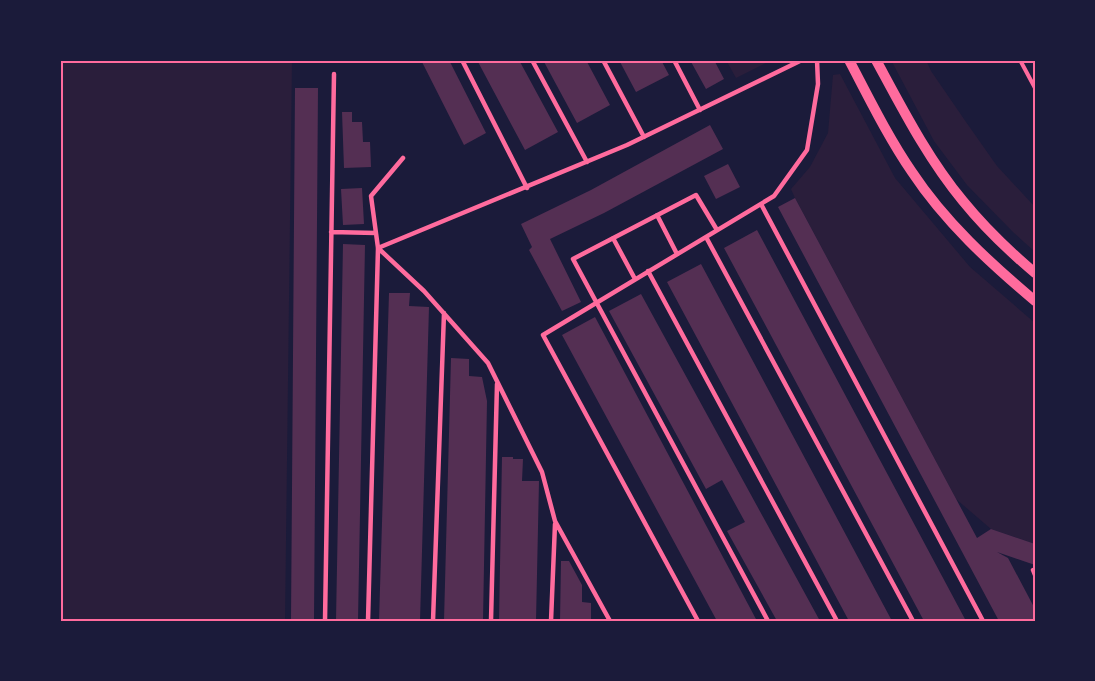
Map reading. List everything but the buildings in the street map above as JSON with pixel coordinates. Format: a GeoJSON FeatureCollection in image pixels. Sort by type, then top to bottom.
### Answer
{"type":"FeatureCollection","features":[{"type":"Feature","properties":{"kind":"street"},"geometry":{"type":"LineString","coordinates":[[849,60],[912,172],[944,214],[1009,280],[1035,301]]}},
{"type":"Feature","properties":{"kind":"street"},"geometry":{"type":"LineString","coordinates":[[876,60],[906,115],[963,201],[992,234],[1035,273]]}},
{"type":"Feature","properties":{"kind":"lane"},"geometry":{"type":"LineString","coordinates":[[462,60],[526,188]]}},
{"type":"Feature","properties":{"kind":"lane"},"geometry":{"type":"LineString","coordinates":[[532,60],[587,162]]}},
{"type":"Feature","properties":{"kind":"lane"},"geometry":{"type":"LineString","coordinates":[[603,60],[644,137]]}},
{"type":"Feature","properties":{"kind":"lane"},"geometry":{"type":"LineString","coordinates":[[674,60],[700,110]]}},
{"type":"Feature","properties":{"kind":"lane"},"geometry":{"type":"LineString","coordinates":[[378,248],[644,137],[802,60]]}},
{"type":"Feature","properties":{"kind":"lane"},"geometry":{"type":"LineString","coordinates":[[698,621],[543,335],[774,196],[807,150],[818,84],[817,60]]}},
{"type":"Feature","properties":{"kind":"lane"},"geometry":{"type":"LineString","coordinates":[[325,621],[334,74]]}},
{"type":"Feature","properties":{"kind":"lane"},"geometry":{"type":"LineString","coordinates":[[368,621],[378,248],[371,196],[403,158]]}},
{"type":"Feature","properties":{"kind":"lane"},"geometry":{"type":"LineString","coordinates":[[717,230],[696,195],[573,259],[768,621]]}},
{"type":"Feature","properties":{"kind":"lane"},"geometry":{"type":"LineString","coordinates":[[761,204],[983,621]]}},
{"type":"Feature","properties":{"kind":"lane"},"geometry":{"type":"LineString","coordinates":[[657,215],[677,254]]}},
{"type":"Feature","properties":{"kind":"lane"},"geometry":{"type":"LineString","coordinates":[[331,232],[376,233]]}},
{"type":"Feature","properties":{"kind":"lane"},"geometry":{"type":"LineString","coordinates":[[706,237],[913,621]]}},
{"type":"Feature","properties":{"kind":"lane"},"geometry":{"type":"LineString","coordinates":[[613,238],[635,279]]}},
{"type":"Feature","properties":{"kind":"lane"},"geometry":{"type":"LineString","coordinates":[[378,248],[424,291],[488,363],[542,472],[555,521],[610,621]]}},
{"type":"Feature","properties":{"kind":"lane"},"geometry":{"type":"LineString","coordinates":[[648,271],[837,621]]}},
{"type":"Feature","properties":{"kind":"lane"},"geometry":{"type":"LineString","coordinates":[[433,621],[444,313]]}},
{"type":"Feature","properties":{"kind":"lane"},"geometry":{"type":"LineString","coordinates":[[492,621],[498,381]]}},
{"type":"Feature","properties":{"kind":"lane"},"geometry":{"type":"LineString","coordinates":[[551,621],[555,521]]}},
{"type":"Feature","properties":{"kind":"path"},"geometry":{"type":"LineString","coordinates":[[1020,60],[1035,88]]}},
{"type":"Feature","properties":{"kind":"shaded area"},"geometry":{"type":"Polygon","coordinates":[[[60,60],[292,60],[285,621],[60,621],[60,60]]]}},
{"type":"Feature","properties":{"kind":"shaded area"},"geometry":{"type":"Polygon","coordinates":[[[726,60],[772,60],[736,78],[726,60]]]}},
{"type":"Feature","properties":{"kind":"shaded area"},"geometry":{"type":"Polygon","coordinates":[[[891,60],[926,60],[931,71],[997,166],[1035,207],[1035,252],[967,185],[934,141],[891,60]]]}},
{"type":"Feature","properties":{"kind":"shaded area"},"geometry":{"type":"Polygon","coordinates":[[[840,74],[895,178],[970,267],[1035,323],[1035,544],[991,529],[956,499],[791,189],[810,167],[828,133],[833,75],[840,74]]]}}]}
